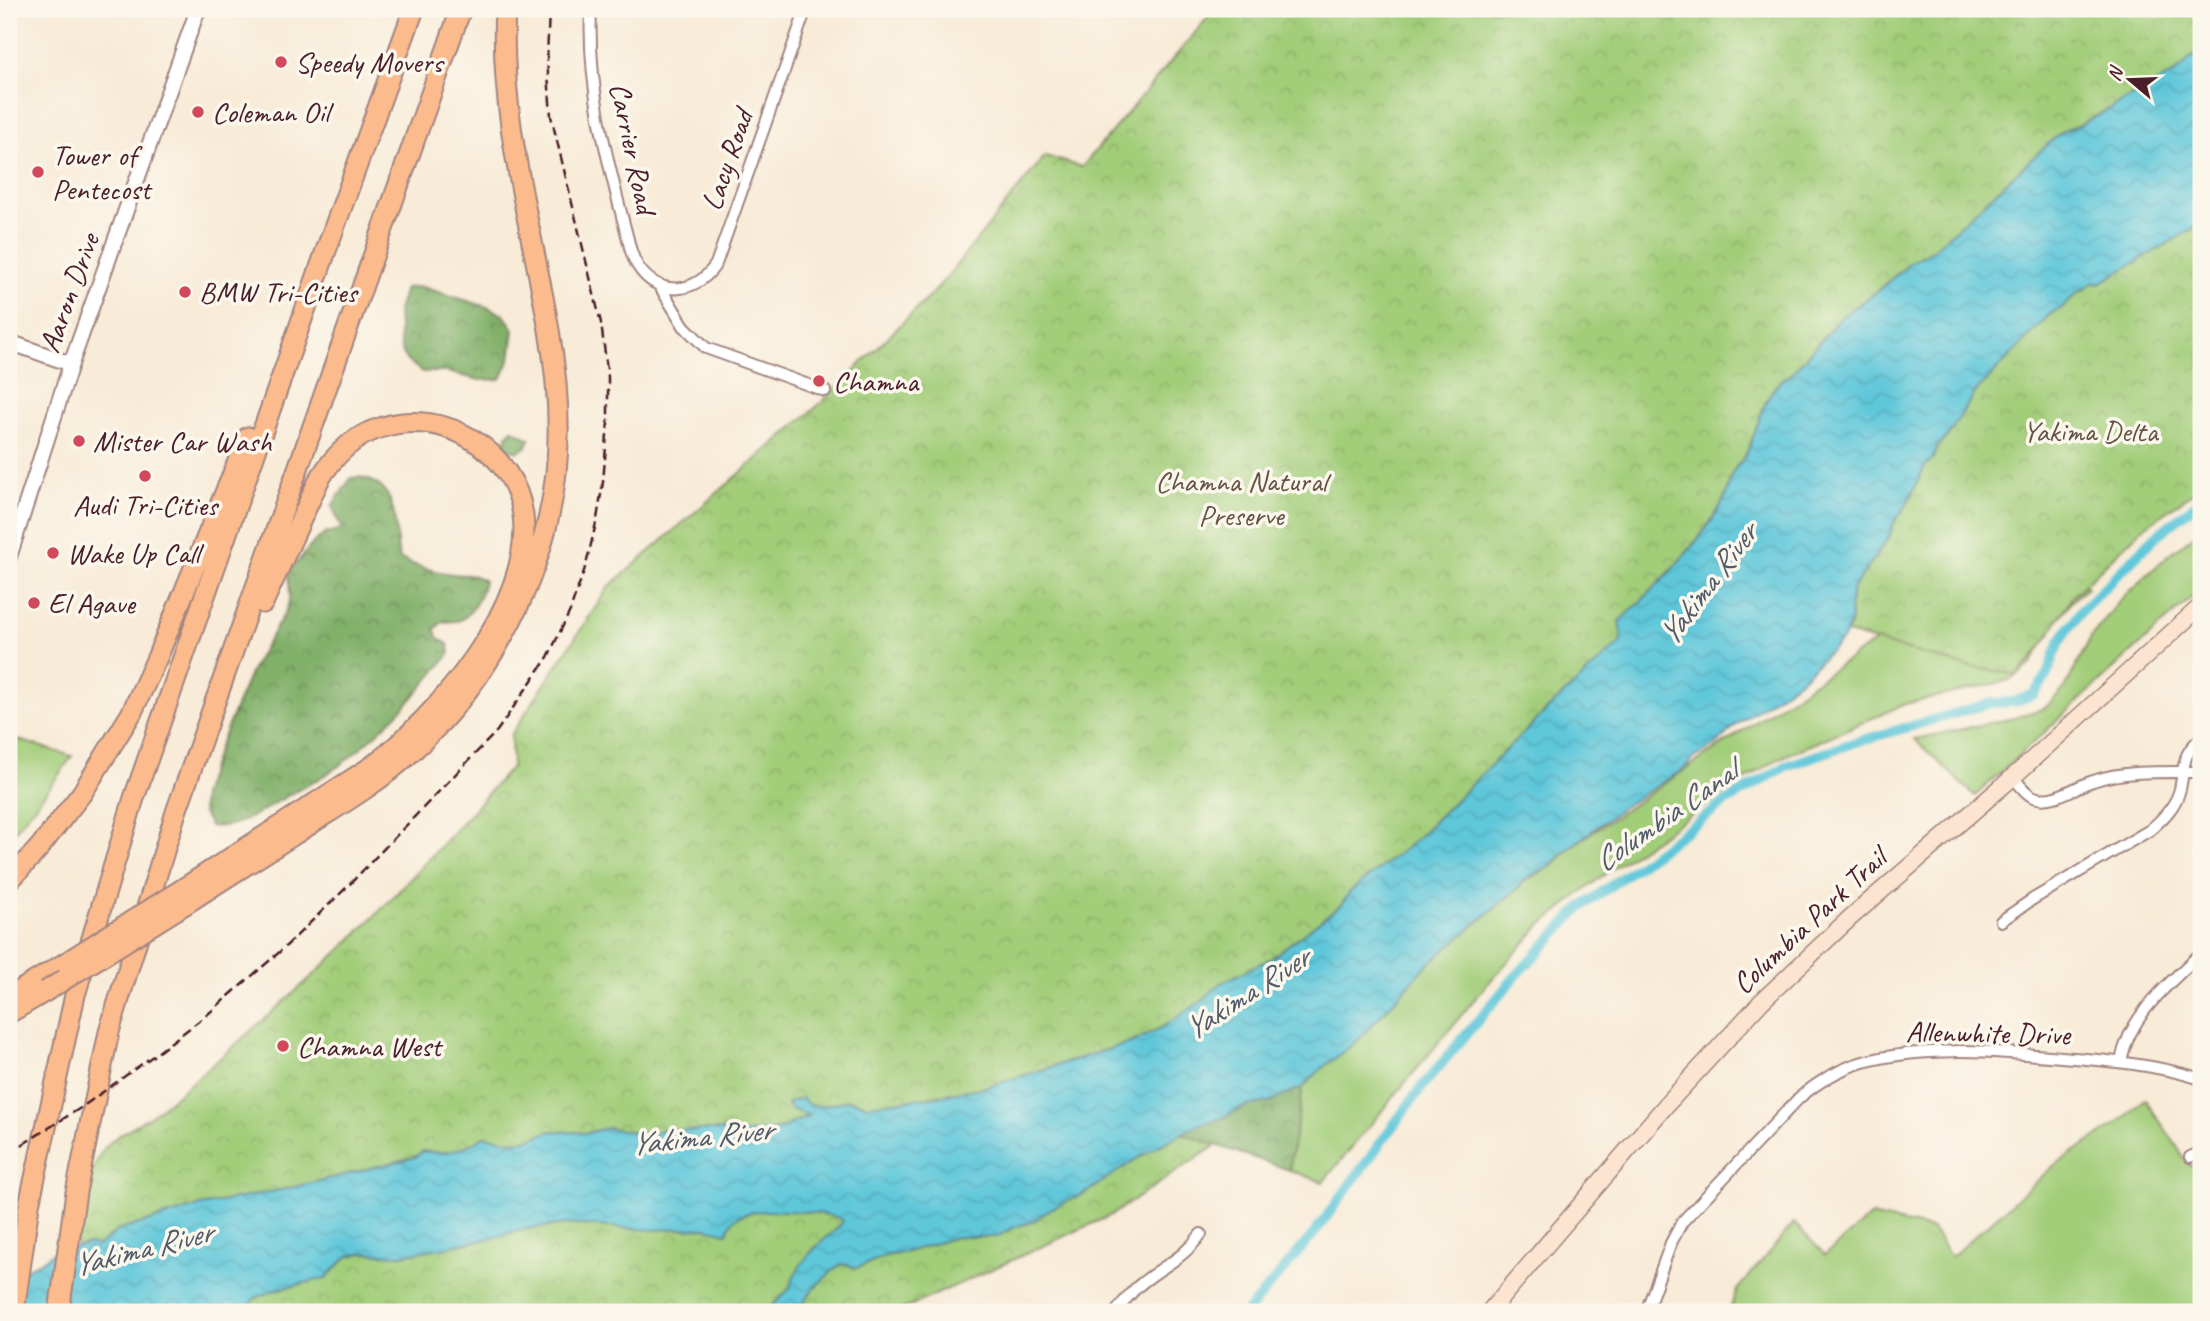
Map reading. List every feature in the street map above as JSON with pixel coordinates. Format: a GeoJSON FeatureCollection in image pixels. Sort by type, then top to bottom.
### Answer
{"type":"FeatureCollection","features":[{"type":"Feature","properties":{"kind":"highway"},"geometry":{"type":"LineString","coordinates":[[14,1312],[29,1205],[75,995],[134,798],[414,9]]}},
{"type":"Feature","properties":{"kind":"highway"},"geometry":{"type":"LineString","coordinates":[[58,1312],[76,1192],[109,1032],[176,812],[461,9]]}},
{"type":"Feature","properties":{"kind":"highway"},"geometry":{"type":"LineString","coordinates":[[9,1013],[43,985],[185,895],[355,795],[385,774],[415,749],[447,716],[482,671],[509,623],[532,572],[550,507],[555,475],[558,408],[549,331],[511,123],[504,46],[505,9]]}},
{"type":"Feature","properties":{"kind":"highway"},"geometry":{"type":"LineString","coordinates":[[9,881],[82,793],[131,714],[157,659],[329,243]]}},
{"type":"Feature","properties":{"kind":"highway"},"geometry":{"type":"LineString","coordinates":[[185,895],[391,753],[450,691],[493,627],[516,576],[521,557],[523,515],[510,478],[497,460],[483,447],[451,429],[416,422],[382,427],[346,446],[318,480],[260,610],[218,695]]}},
{"type":"Feature","properties":{"kind":"highway"},"geometry":{"type":"LineString","coordinates":[[9,997],[43,985]]}},
{"type":"Feature","properties":{"kind":"main road","name":"Columbia Park Trail"},"geometry":{"type":"LineString","coordinates":[[1489,1312],[1658,1114],[1762,1001],[1850,918],[2013,777],[2201,606]]}},
{"type":"Feature","properties":{"kind":"street","name":"Aaron Drive"},"geometry":{"type":"LineString","coordinates":[[9,557],[71,364],[198,9]]}},
{"type":"Feature","properties":{"kind":"street","name":"Carrier Road"},"geometry":{"type":"LineString","coordinates":[[592,9],[594,92],[602,139],[633,258],[643,274],[659,285],[684,326],[706,348],[825,391]]}},
{"type":"Feature","properties":{"kind":"street","name":"Lacy Road"},"geometry":{"type":"LineString","coordinates":[[659,285],[677,289],[692,286],[716,264],[806,9]]}},
{"type":"Feature","properties":{"kind":"street"},"geometry":{"type":"LineString","coordinates":[[9,342],[71,364]]}},
{"type":"Feature","properties":{"kind":"street"},"geometry":{"type":"LineString","coordinates":[[2001,921],[2161,821],[2180,789],[2184,760],[2201,738]]}},
{"type":"Feature","properties":{"kind":"street"},"geometry":{"type":"LineString","coordinates":[[2013,777],[2029,795],[2039,799],[2050,798],[2095,780],[2142,774],[2201,772]]}},
{"type":"Feature","properties":{"kind":"street"},"geometry":{"type":"LineString","coordinates":[[2121,1061],[2124,1047],[2138,1018],[2201,953]]}},
{"type":"Feature","properties":{"kind":"street","name":"Allenwhite Drive"},"geometry":{"type":"LineString","coordinates":[[1646,1312],[1671,1243],[1689,1213],[1798,1098],[1845,1068],[1873,1060],[1939,1052],[2021,1054],[2121,1061],[2201,1079]]}},
{"type":"Feature","properties":{"kind":"street"},"geometry":{"type":"LineString","coordinates":[[2190,1157],[2201,1152]]}},
{"type":"Feature","properties":{"kind":"street"},"geometry":{"type":"LineString","coordinates":[[1116,1312],[1134,1289],[1177,1260],[1191,1248],[1201,1234]]}},
{"type":"Feature","properties":{"kind":"green space","name":"Chamna Natural Preserve"},"geometry":{"type":"Polygon","coordinates":[[[1215,9],[2201,9],[2201,53],[2190,59],[2177,72],[2064,131],[1934,249],[1911,262],[1841,317],[1791,374],[1774,388],[1763,408],[1746,455],[1732,474],[1716,513],[1677,564],[1619,621],[1621,643],[1549,708],[1412,843],[1351,891],[1341,905],[1270,959],[1221,983],[1199,1003],[1161,1028],[1133,1042],[986,1087],[888,1104],[868,1105],[849,1100],[822,1106],[808,1105],[799,1110],[809,1115],[779,1129],[741,1134],[728,1130],[652,1135],[608,1128],[586,1133],[551,1131],[527,1140],[512,1141],[484,1136],[455,1150],[440,1153],[423,1151],[415,1157],[295,1187],[196,1207],[117,1231],[98,1247],[76,1247],[89,1183],[103,1150],[114,1139],[154,1113],[185,1088],[298,989],[413,877],[512,766],[511,735],[609,587],[821,403],[937,289],[1045,156],[1082,167],[1215,9]]]}},
{"type":"Feature","properties":{"kind":"green space","name":"Yakima Delta"},"geometry":{"type":"Polygon","coordinates":[[[2201,224],[2201,487],[2142,529],[2072,597],[2046,640],[2018,675],[1965,666],[1847,633],[1851,621],[1852,590],[1889,537],[1894,522],[1905,507],[1925,466],[1933,458],[1938,445],[1947,437],[1974,394],[2050,314],[2062,308],[2080,290],[2083,291],[2094,282],[2099,283],[2201,224]]]}},
{"type":"Feature","properties":{"kind":"green space"},"geometry":{"type":"Polygon","coordinates":[[[422,287],[504,315],[514,329],[510,359],[501,379],[480,380],[447,372],[423,372],[406,360],[400,345],[398,311],[405,288],[422,287]]]}},
{"type":"Feature","properties":{"kind":"green space"},"geometry":{"type":"Polygon","coordinates":[[[512,429],[530,439],[526,447],[517,452],[508,449],[505,444],[512,429]]]}},
{"type":"Feature","properties":{"kind":"green space"},"geometry":{"type":"Polygon","coordinates":[[[351,478],[373,481],[389,497],[395,520],[399,558],[432,570],[480,578],[484,581],[479,598],[465,617],[458,621],[442,622],[435,629],[439,639],[448,644],[450,653],[398,713],[355,753],[325,775],[255,815],[237,823],[210,826],[202,812],[202,795],[252,669],[287,609],[290,596],[288,572],[315,541],[327,533],[342,529],[332,506],[351,478]]]}},
{"type":"Feature","properties":{"kind":"green space"},"geometry":{"type":"Polygon","coordinates":[[[2201,530],[2201,589],[1975,796],[1914,739],[2014,718],[2045,708],[2065,688],[2091,637],[2121,599],[2201,530]]]}},
{"type":"Feature","properties":{"kind":"green space"},"geometry":{"type":"Polygon","coordinates":[[[2000,557],[2051,568],[2087,587],[2056,622],[2030,665],[2011,680],[1905,704],[1780,758],[1707,804],[1606,873],[1540,926],[1483,989],[1323,1182],[1289,1170],[1303,1087],[1358,1040],[1427,965],[1523,882],[1549,868],[1572,846],[2000,557]]]}},
{"type":"Feature","properties":{"kind":"green space"},"geometry":{"type":"Polygon","coordinates":[[[9,737],[72,756],[9,838],[9,737]]]}},
{"type":"Feature","properties":{"kind":"green space"},"geometry":{"type":"Polygon","coordinates":[[[1303,1087],[1289,1170],[1216,1145],[1111,1215],[897,1312],[796,1312],[1141,1156],[1195,1126],[1222,1118],[1246,1106],[1269,1102],[1303,1087]]]}},
{"type":"Feature","properties":{"kind":"green space"},"geometry":{"type":"Polygon","coordinates":[[[2145,1099],[2190,1166],[2201,1161],[2201,1312],[1729,1312],[1737,1290],[1794,1223],[1825,1255],[1871,1216],[1932,1229],[1951,1257],[2057,1163],[2117,1124],[2145,1099]]]}},
{"type":"Feature","properties":{"kind":"green space"},"geometry":{"type":"Polygon","coordinates":[[[1150,1123],[1216,1145],[1111,1215],[897,1312],[140,1312],[329,1257],[1150,1123]]]}},
{"type":"Feature","properties":{"kind":"water","name":"Yakima River"},"geometry":{"type":"Polygon","coordinates":[[[2201,53],[2201,224],[2098,284],[2094,282],[2083,291],[2080,290],[2062,308],[2050,314],[1974,394],[1947,437],[1938,445],[1905,507],[1894,522],[1889,537],[1852,590],[1851,621],[1843,639],[1800,680],[1736,725],[1717,744],[1693,759],[1684,769],[1623,807],[1546,869],[1528,877],[1427,965],[1358,1040],[1303,1087],[1269,1102],[1246,1106],[1222,1118],[1195,1126],[1141,1156],[1085,1193],[1052,1208],[1032,1222],[996,1237],[956,1237],[885,1256],[857,1268],[844,1264],[838,1266],[815,1287],[796,1312],[766,1312],[790,1288],[799,1267],[810,1253],[838,1228],[843,1220],[810,1213],[754,1212],[735,1219],[727,1233],[706,1228],[651,1230],[567,1224],[526,1229],[402,1255],[362,1253],[347,1257],[326,1278],[275,1290],[255,1298],[248,1308],[255,1312],[9,1312],[9,1271],[30,1267],[52,1253],[88,1244],[98,1246],[117,1231],[196,1207],[295,1187],[415,1157],[423,1151],[440,1153],[455,1150],[484,1136],[512,1141],[527,1140],[551,1131],[586,1133],[608,1128],[652,1135],[660,1130],[728,1130],[741,1134],[779,1129],[809,1116],[789,1108],[787,1103],[802,1098],[809,1105],[822,1106],[849,1100],[868,1105],[986,1087],[1133,1042],[1161,1028],[1199,1003],[1221,983],[1270,959],[1341,905],[1351,891],[1412,843],[1549,708],[1620,643],[1622,631],[1619,621],[1677,564],[1716,513],[1732,474],[1746,455],[1763,408],[1774,388],[1791,374],[1841,317],[1874,294],[1911,262],[1934,249],[2064,131],[2177,72],[2190,59],[2201,53]]]}},
{"type":"Feature","properties":{"kind":"waterway","name":"Columbia Canal"},"geometry":{"type":"LineString","coordinates":[[1247,1312],[1313,1235],[1420,1089],[1514,978],[1579,909],[1724,803],[1786,766],[1856,742],[1991,703],[2014,702],[2034,694],[2046,677],[2060,641],[2082,610],[2156,536],[2201,500]]}},
{"type":"Feature","properties":{"kind":"railway"},"geometry":{"type":"LineString","coordinates":[[9,1153],[82,1107],[157,1053],[208,1014],[283,949],[346,888],[497,731],[548,657],[570,611],[586,565],[597,519],[608,423],[608,377],[601,323],[551,116],[547,59],[549,9]]}},
{"type":"Feature","properties":{"kind":"place","name":"Speedy Movers"},"geometry":{"type":"Point","coordinates":[281,62]}},
{"type":"Feature","properties":{"kind":"place","name":"Coleman Oil"},"geometry":{"type":"Point","coordinates":[198,112]}},
{"type":"Feature","properties":{"kind":"place","name":"Tower of Pentecost"},"geometry":{"type":"Point","coordinates":[38,172]}},
{"type":"Feature","properties":{"kind":"place","name":"BMW Tri-Cities"},"geometry":{"type":"Point","coordinates":[185,292]}},
{"type":"Feature","properties":{"kind":"place","name":"Chamna"},"geometry":{"type":"Point","coordinates":[819,381]}},
{"type":"Feature","properties":{"kind":"place","name":"Mister Car Wash"},"geometry":{"type":"Point","coordinates":[79,441]}},
{"type":"Feature","properties":{"kind":"place","name":"Audi Tri-Cities"},"geometry":{"type":"Point","coordinates":[145,476]}},
{"type":"Feature","properties":{"kind":"place","name":"Wake Up Call"},"geometry":{"type":"Point","coordinates":[53,553]}},
{"type":"Feature","properties":{"kind":"place","name":"El Agave"},"geometry":{"type":"Point","coordinates":[34,603]}},
{"type":"Feature","properties":{"kind":"place","name":"Chamna West"},"geometry":{"type":"Point","coordinates":[283,1046]}}]}
